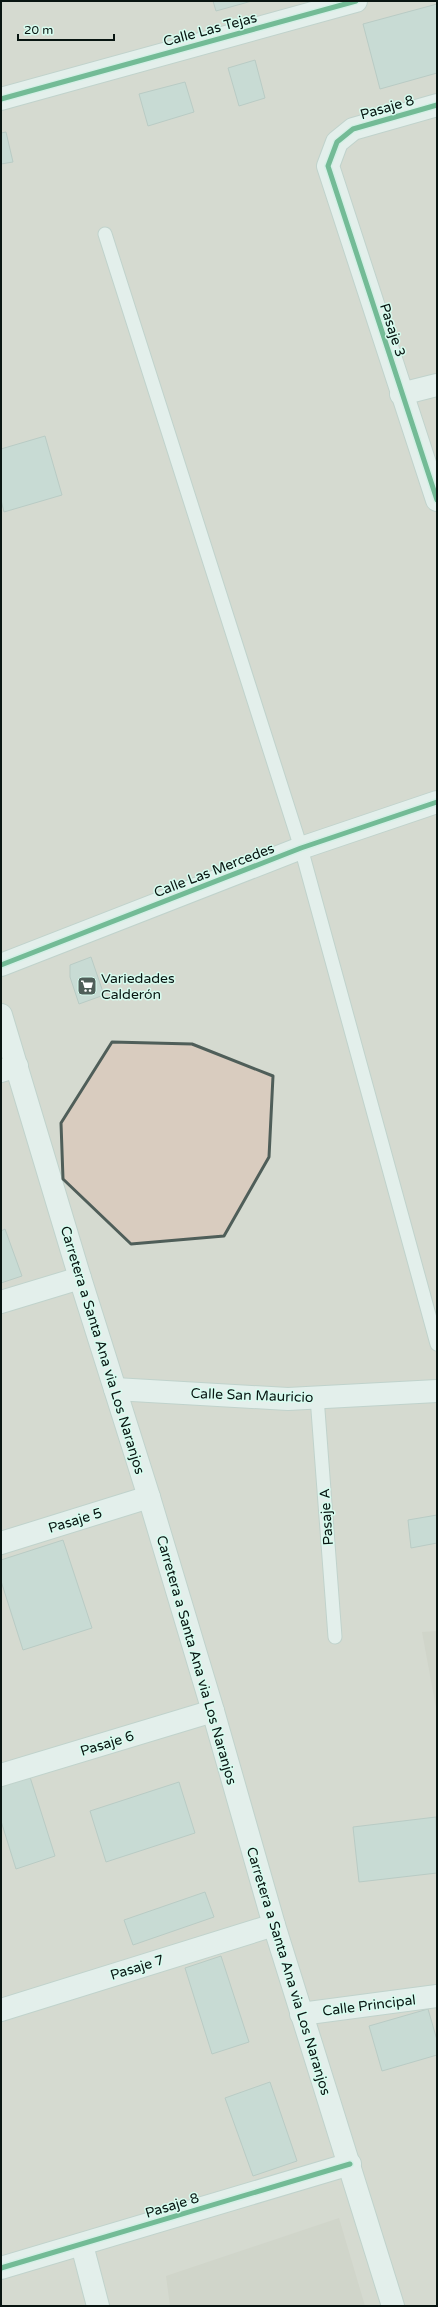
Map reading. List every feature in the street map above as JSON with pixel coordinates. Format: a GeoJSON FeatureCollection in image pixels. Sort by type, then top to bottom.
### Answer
{"type":"FeatureCollection","features":[{"type":"Feature","properties":{"kind":"street","name":"Calle Las Tejas"},"geometry":{"type":"LineString","coordinates":[[1,100],[356,1]]}},
{"type":"Feature","properties":{"kind":"street","name":"Pasaje 8"},"geometry":{"type":"LineString","coordinates":[[330,161],[337,142],[353,129],[437,105]]}},
{"type":"Feature","properties":{"kind":"street","name":"Pasaje 3"},"geometry":{"type":"LineString","coordinates":[[330,161],[402,394],[437,500]]}},
{"type":"Feature","properties":{"kind":"street"},"geometry":{"type":"LineString","coordinates":[[402,394],[437,385]]}},
{"type":"Feature","properties":{"kind":"street","name":"Calle Las Mercedes"},"geometry":{"type":"LineString","coordinates":[[1,965],[301,848],[437,802]]}},
{"type":"Feature","properties":{"kind":"street","name":"Carretera a Santa Ana via Los Naranjos"},"geometry":{"type":"LineString","coordinates":[[1,1015],[9,1069],[80,1278],[149,1497],[213,1711],[274,1925],[301,2014],[350,2164],[393,2306]]}},
{"type":"Feature","properties":{"kind":"street"},"geometry":{"type":"LineString","coordinates":[[1,1302],[80,1278]]}},
{"type":"Feature","properties":{"kind":"street","name":"Calle San Mauricio"},"geometry":{"type":"LineString","coordinates":[[115,1389],[288,1399],[437,1390]]}},
{"type":"Feature","properties":{"kind":"street","name":"Pasaje 5"},"geometry":{"type":"LineString","coordinates":[[1,1543],[149,1497]]}},
{"type":"Feature","properties":{"kind":"street","name":"Pasaje 6"},"geometry":{"type":"LineString","coordinates":[[1,1774],[213,1711]]}},
{"type":"Feature","properties":{"kind":"street","name":"Pasaje 7"},"geometry":{"type":"LineString","coordinates":[[1,2010],[274,1925]]}},
{"type":"Feature","properties":{"kind":"street","name":"Calle Principal"},"geometry":{"type":"LineString","coordinates":[[301,2014],[437,1996]]}},
{"type":"Feature","properties":{"kind":"street","name":"Pasaje 8"},"geometry":{"type":"LineString","coordinates":[[1,2268],[350,2164]]}},
{"type":"Feature","properties":{"kind":"street"},"geometry":{"type":"LineString","coordinates":[[82,2244],[98,2306]]}},
{"type":"Feature","properties":{"kind":"lane"},"geometry":{"type":"LineString","coordinates":[[105,234],[301,848],[437,1344]]}},
{"type":"Feature","properties":{"kind":"lane","name":"Pasaje A"},"geometry":{"type":"LineString","coordinates":[[317,1397],[335,1637]]}},
{"type":"Feature","properties":{"kind":"highlighted area"},"geometry":{"type":"Polygon","coordinates":[[[112,1042],[192,1044],[273,1076],[269,1157],[224,1236],[131,1244],[63,1179],[61,1123],[112,1042]]]}},
{"type":"Feature","properties":{"kind":"shaded area"},"geometry":{"type":"Polygon","coordinates":[[[1,1],[437,1],[437,2306],[1,2306],[1,1]]]}},
{"type":"Feature","properties":{"kind":"shaded area"},"geometry":{"type":"Polygon","coordinates":[[[437,1631],[437,1713],[422,1632],[437,1631]]]}},
{"type":"Feature","properties":{"kind":"shaded area"},"geometry":{"type":"Polygon","coordinates":[[[339,2218],[365,2306],[170,2306],[166,2276],[339,2218]]]}},
{"type":"Feature","properties":{"kind":"building"},"geometry":{"type":"Polygon","coordinates":[[[213,1],[252,1],[216,11],[213,1]]]}},
{"type":"Feature","properties":{"kind":"building"},"geometry":{"type":"Polygon","coordinates":[[[437,4],[437,73],[380,89],[363,24],[437,4]]]}},
{"type":"Feature","properties":{"kind":"building"},"geometry":{"type":"Polygon","coordinates":[[[255,60],[265,98],[239,106],[228,68],[255,60]]]}},
{"type":"Feature","properties":{"kind":"building"},"geometry":{"type":"Polygon","coordinates":[[[185,82],[194,112],[148,126],[139,94],[185,82]]]}},
{"type":"Feature","properties":{"kind":"building"},"geometry":{"type":"Polygon","coordinates":[[[6,132],[13,162],[1,164],[1,133],[6,132]]]}},
{"type":"Feature","properties":{"kind":"building"},"geometry":{"type":"Polygon","coordinates":[[[45,436],[62,495],[4,512],[1,500],[1,449],[45,436]]]}},
{"type":"Feature","properties":{"kind":"building","name":"Variedades Calderón"},"geometry":{"type":"Polygon","coordinates":[[[91,957],[104,995],[79,1004],[70,977],[70,965],[91,957]]]}},
{"type":"Feature","properties":{"kind":"building"},"geometry":{"type":"Polygon","coordinates":[[[5,1229],[22,1276],[1,1283],[1,1231],[5,1229]]]}},
{"type":"Feature","properties":{"kind":"building"},"geometry":{"type":"Polygon","coordinates":[[[437,1515],[437,1543],[411,1548],[408,1520],[437,1515]]]}},
{"type":"Feature","properties":{"kind":"building"},"geometry":{"type":"Polygon","coordinates":[[[63,1540],[92,1628],[23,1650],[1,1581],[1,1560],[63,1540]]]}},
{"type":"Feature","properties":{"kind":"building"},"geometry":{"type":"Polygon","coordinates":[[[30,1777],[55,1856],[16,1869],[1,1821],[1,1786],[30,1777]]]}},
{"type":"Feature","properties":{"kind":"building"},"geometry":{"type":"Polygon","coordinates":[[[179,1782],[195,1833],[106,1862],[90,1811],[179,1782]]]}},
{"type":"Feature","properties":{"kind":"building"},"geometry":{"type":"Polygon","coordinates":[[[436,1817],[437,1873],[359,1882],[353,1827],[436,1817]]]}},
{"type":"Feature","properties":{"kind":"building"},"geometry":{"type":"Polygon","coordinates":[[[205,1892],[214,1917],[133,1945],[124,1920],[205,1892]]]}},
{"type":"Feature","properties":{"kind":"building"},"geometry":{"type":"Polygon","coordinates":[[[221,1956],[249,2042],[212,2054],[185,1968],[221,1956]]]}},
{"type":"Feature","properties":{"kind":"building"},"geometry":{"type":"Polygon","coordinates":[[[428,2009],[437,2040],[437,2055],[382,2071],[369,2026],[428,2009]]]}},
{"type":"Feature","properties":{"kind":"building"},"geometry":{"type":"Polygon","coordinates":[[[270,2082],[297,2161],[253,2176],[225,2098],[270,2082]]]}},
{"type":"Feature","properties":{"kind":"cycle path"},"geometry":{"type":"LineString","coordinates":[[1,99],[356,1]]}},
{"type":"Feature","properties":{"kind":"cycle path"},"geometry":{"type":"LineString","coordinates":[[437,105],[353,129],[337,142],[328,166],[437,500]]}},
{"type":"Feature","properties":{"kind":"cycle path"},"geometry":{"type":"LineString","coordinates":[[1,965],[301,848],[437,802]]}},
{"type":"Feature","properties":{"kind":"cycle path"},"geometry":{"type":"LineString","coordinates":[[1,2268],[350,2164]]}},
{"type":"Feature","properties":{"kind":"place","name":"Variedades Calderón"},"geometry":{"type":"Point","coordinates":[87,986]}}]}
